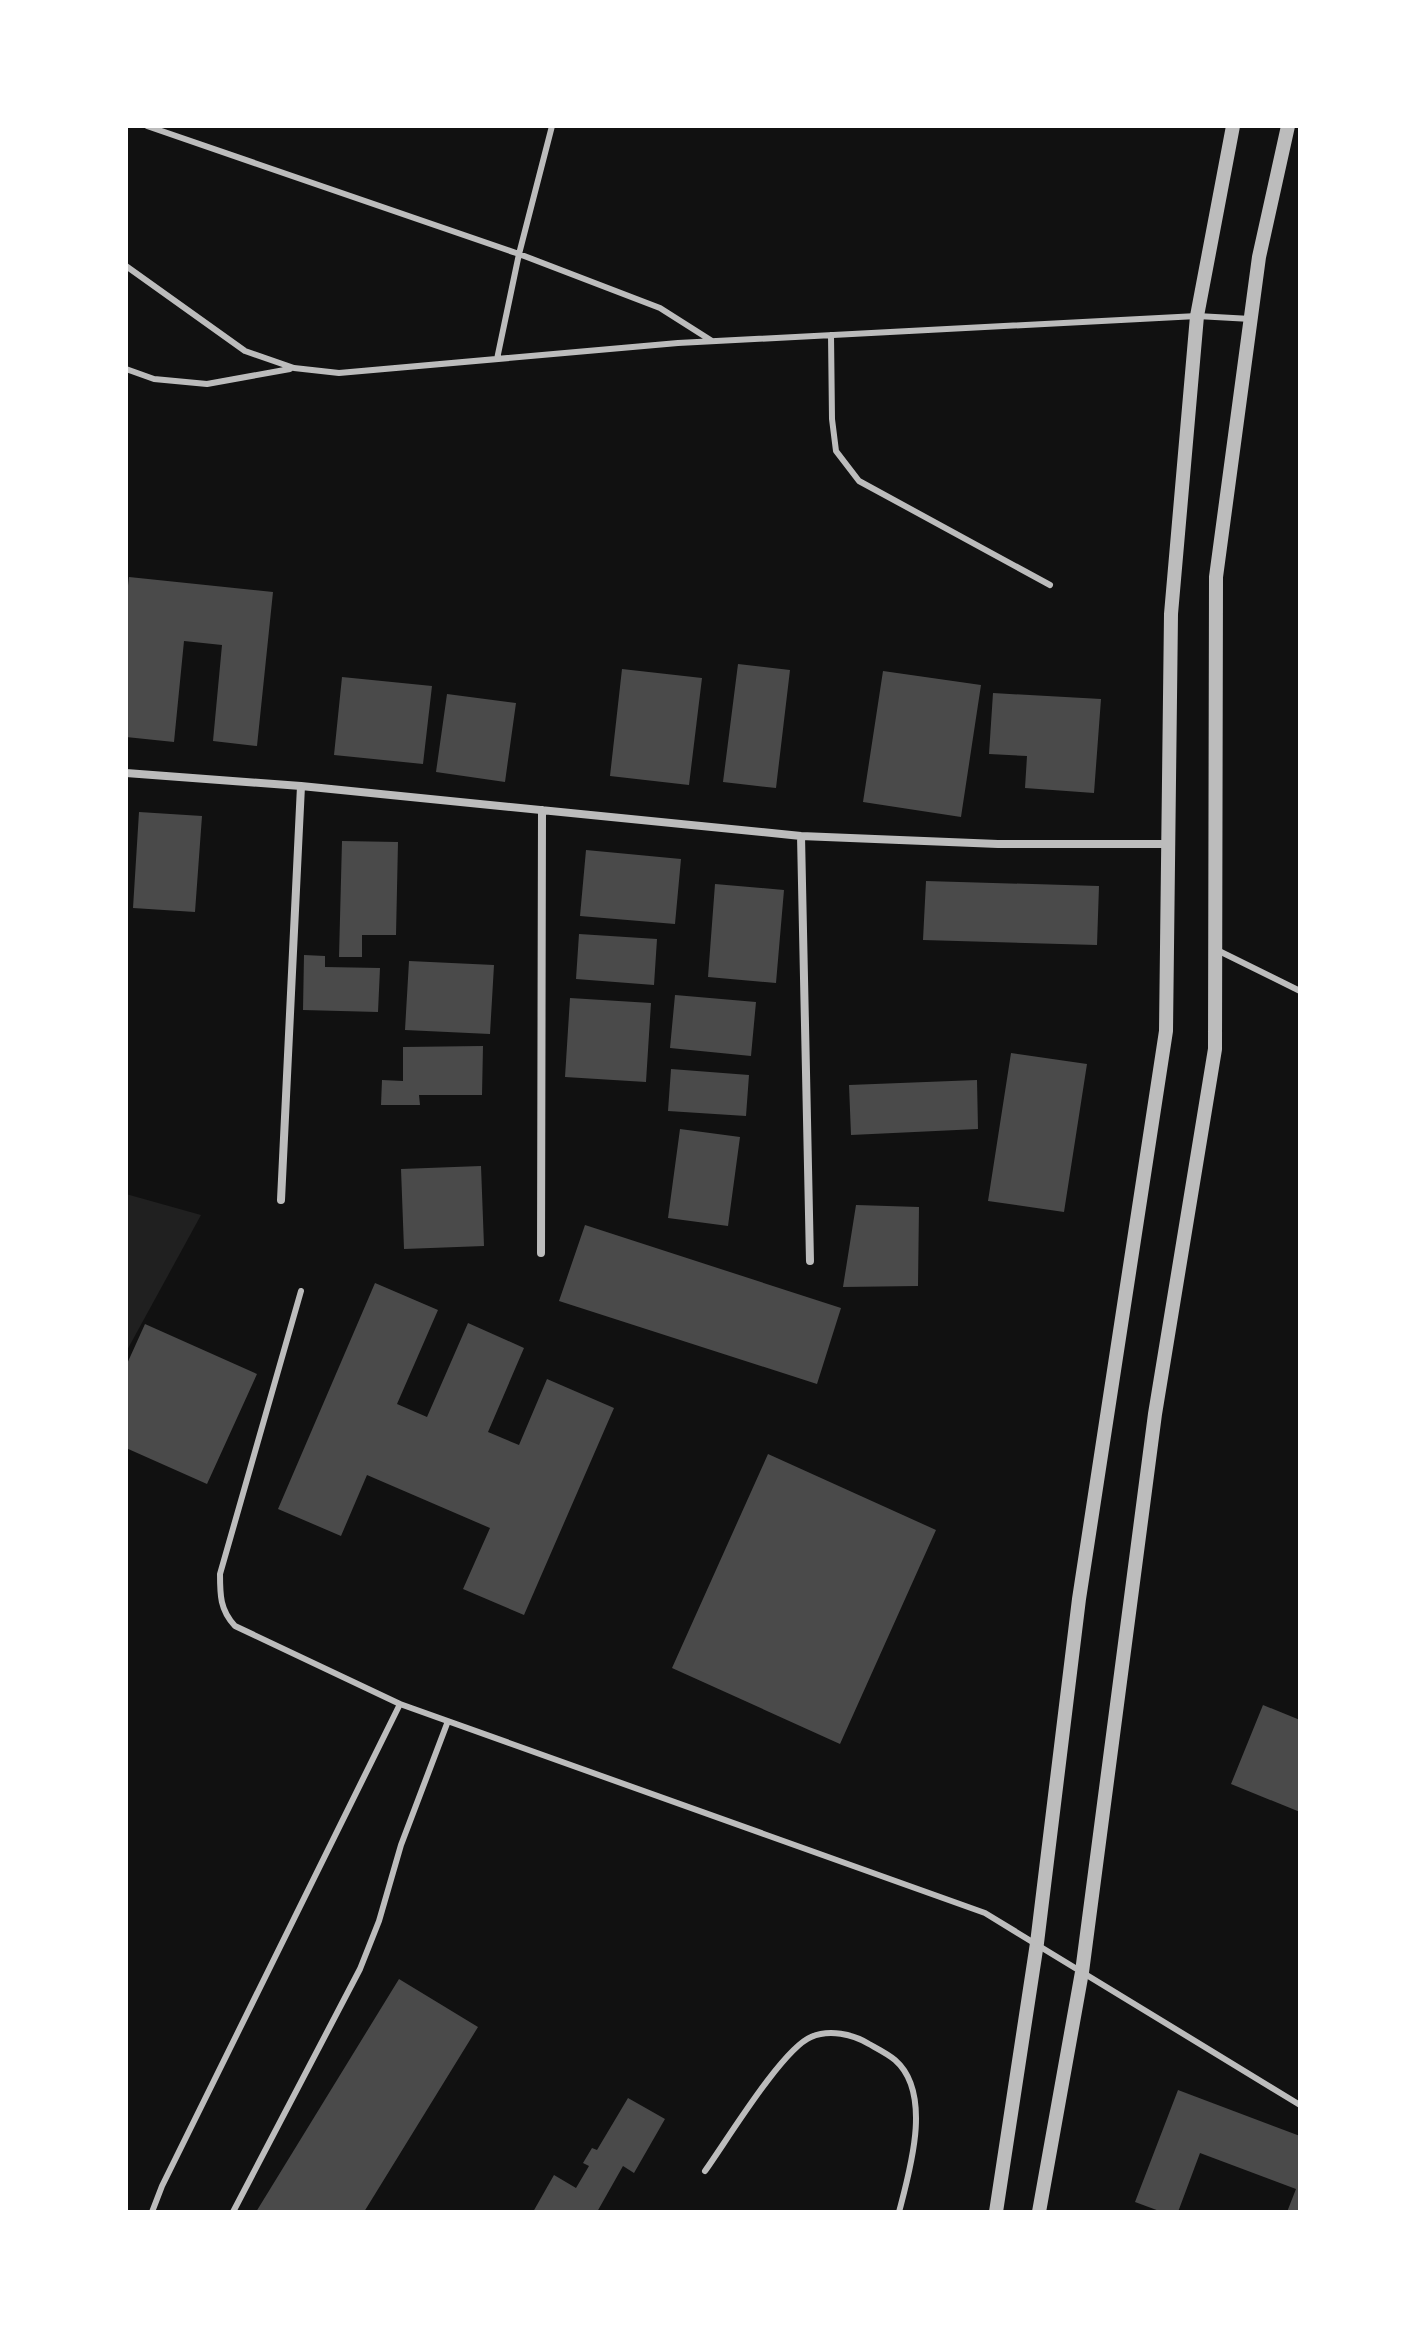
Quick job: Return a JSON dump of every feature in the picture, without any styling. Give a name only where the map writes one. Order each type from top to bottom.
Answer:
[{"type":"street","points":[[996,2212],[1037,1943],[1079,1599],[1166,1031],[1171,614],[1197,316],[1233,126]]},
{"type":"street","points":[[1039,2212],[1082,1972],[1155,1414],[1215,1049],[1216,577],[1259,257],[1288,126]]},
{"type":"street","points":[[126,773],[301,786],[801,836],[998,844],[1168,844]]},
{"type":"street","points":[[281,1200],[301,786]]},
{"type":"street","points":[[541,1253],[542,810]]},
{"type":"street","points":[[801,836],[810,1261]]},
{"type":"lane","points":[[147,126],[519,254],[660,308],[712,341]]},
{"type":"lane","points":[[497,359],[519,254],[552,126]]},
{"type":"lane","points":[[126,266],[245,351],[294,368],[339,373],[712,341],[1197,316],[1251,319]]},
{"type":"lane","points":[[831,335],[832,419],[836,451],[859,481],[1050,585]]},
{"type":"lane","points":[[126,369],[154,379],[207,384],[294,368]]},
{"type":"lane","points":[[1217,950],[1300,991]]},
{"type":"lane","points":[[301,1291],[220,1574],[220,1599],[225,1615],[235,1626],[400,1704],[985,1913],[1300,2105]]},
{"type":"lane","points":[[152,2212],[162,2186],[400,1704]]},
{"type":"lane","points":[[233,2212],[360,1969],[379,1921],[401,1845],[448,1721]]},
{"type":"lane","points":[[705,2171],[785,2057],[810,2037],[837,2033],[866,2041],[897,2062],[914,2089],[917,2122],[899,2212]]},
{"type":"shaded area","points":[[126,1194],[201,1215],[126,1352]]},
{"type":"building","points":[[129,577],[273,592],[257,746],[213,741],[222,645],[184,641],[174,742],[126,737],[126,603]]},
{"type":"building","points":[[738,664],[790,670],[776,788],[723,782]]},
{"type":"building","points":[[622,669],[702,678],[689,785],[610,776]]},
{"type":"building","points":[[883,671],[981,685],[961,817],[863,802]]},
{"type":"building","points":[[342,677],[432,686],[423,764],[334,755]]},
{"type":"building","points":[[993,693],[1101,699],[1094,793],[1025,788],[1027,756],[989,754]]},
{"type":"building","points":[[447,694],[516,703],[505,782],[436,772]]},
{"type":"building","points":[[139,812],[202,816],[195,912],[133,908]]},
{"type":"building","points":[[342,841],[398,842],[396,935],[362,935],[362,957],[339,957]]},
{"type":"building","points":[[586,850],[681,859],[675,924],[580,916]]},
{"type":"building","points":[[926,881],[1099,886],[1097,945],[923,940]]},
{"type":"building","points":[[715,884],[784,890],[776,983],[708,977]]},
{"type":"building","points":[[579,934],[657,939],[654,985],[576,979]]},
{"type":"building","points":[[304,955],[325,956],[325,967],[380,968],[378,1012],[303,1010]]},
{"type":"building","points":[[409,961],[494,965],[490,1034],[405,1030]]},
{"type":"building","points":[[675,995],[756,1002],[751,1056],[670,1048]]},
{"type":"building","points":[[570,998],[651,1003],[646,1082],[565,1077]]},
{"type":"building","points":[[483,1046],[482,1095],[419,1095],[420,1105],[381,1105],[382,1080],[403,1081],[403,1047]]},
{"type":"building","points":[[1011,1053],[1087,1064],[1064,1212],[988,1201]]},
{"type":"building","points":[[671,1069],[749,1075],[746,1116],[668,1111]]},
{"type":"building","points":[[977,1080],[978,1129],[851,1135],[849,1085]]},
{"type":"building","points":[[680,1129],[740,1137],[728,1226],[668,1218]]},
{"type":"building","points":[[481,1166],[484,1246],[404,1249],[401,1169]]},
{"type":"building","points":[[856,1205],[919,1207],[918,1286],[843,1287]]},
{"type":"building","points":[[585,1225],[841,1308],[817,1384],[559,1301]]},
{"type":"building","points":[[375,1283],[438,1310],[397,1404],[427,1417],[468,1323],[524,1348],[488,1432],[519,1445],[547,1379],[614,1408],[524,1615],[463,1589],[490,1528],[367,1475],[341,1536],[278,1509]]},
{"type":"building","points":[[145,1324],[257,1374],[207,1484],[126,1448],[126,1366]]},
{"type":"building","points":[[768,1454],[936,1530],[840,1744],[672,1668]]},
{"type":"building","points":[[1263,1705],[1300,1720],[1300,1812],[1231,1784]]},
{"type":"building","points":[[399,1979],[478,2027],[364,2212],[256,2212]]},
{"type":"building","points":[[1178,2090],[1300,2136],[1300,2212],[1287,2212],[1296,2189],[1200,2153],[1178,2212],[1162,2212],[1135,2202]]},
{"type":"building","points":[[628,2098],[665,2119],[634,2173],[623,2166],[597,2212],[533,2212],[554,2175],[576,2188],[589,2166],[583,2163],[592,2148],[597,2150]]}]
